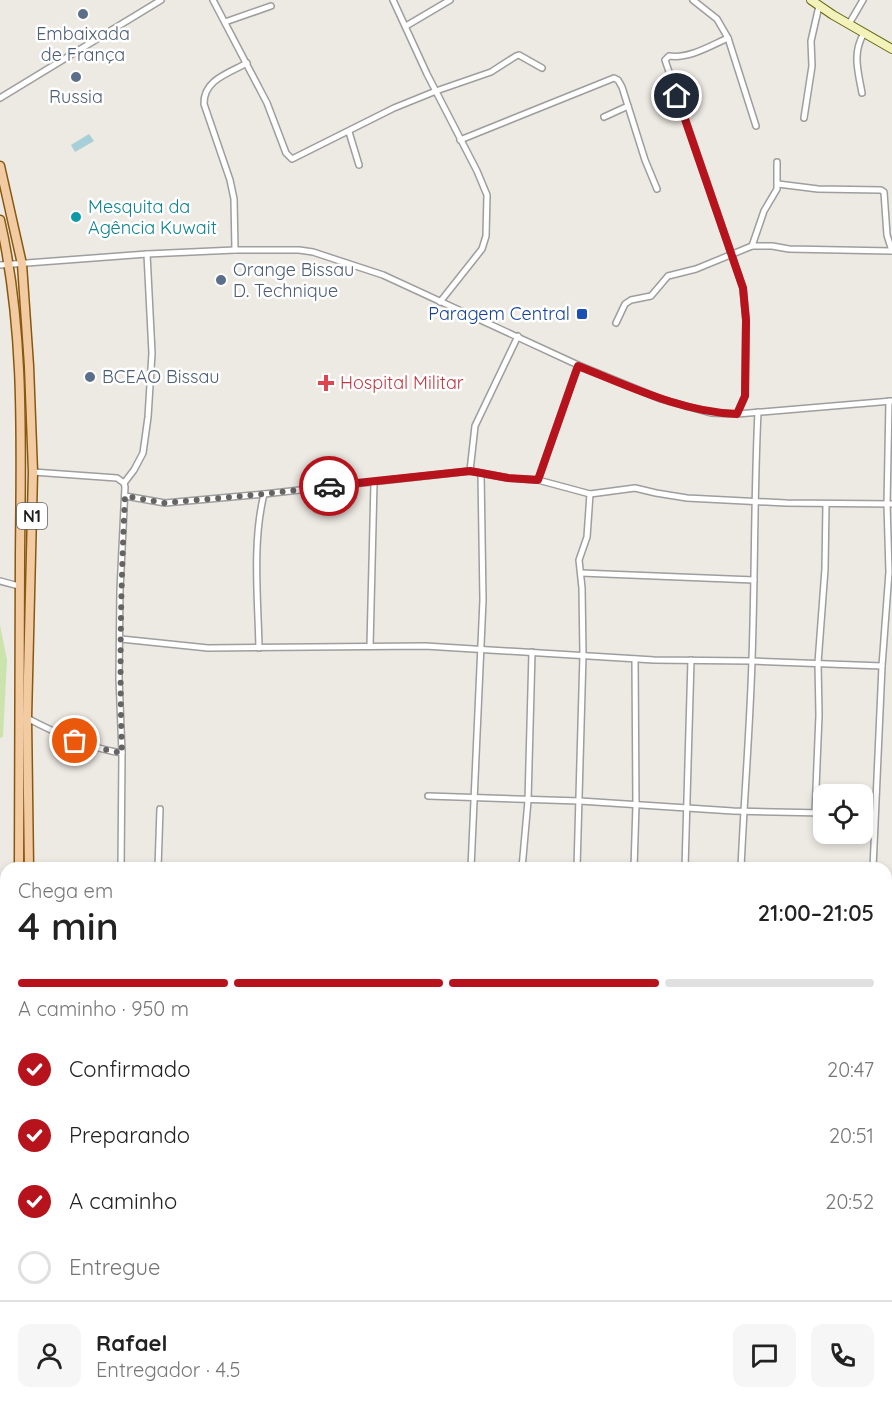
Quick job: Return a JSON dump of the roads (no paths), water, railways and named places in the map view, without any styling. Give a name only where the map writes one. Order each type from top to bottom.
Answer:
[{"type":"main road","name":"N1","points":[[0,166],[22,264],[29,366],[33,472],[27,718],[28,862]]},
{"type":"main road","name":"N1","points":[[0,220],[4,265],[19,367],[19,862]]},
{"type":"street","points":[[0,98],[161,0]]},
{"type":"street","points":[[213,0],[267,103],[285,153],[292,159],[394,108],[491,72],[519,55],[542,68]]},
{"type":"street","points":[[393,0],[487,195],[486,236],[482,249],[440,302]]},
{"type":"street","points":[[406,26],[450,0]]},
{"type":"street","points":[[693,0],[717,19],[728,38],[756,126]]},
{"type":"street","points":[[811,0],[892,50]]},
{"type":"street","points":[[849,24],[863,0]]},
{"type":"street","points":[[225,22],[271,6]]},
{"type":"street","points":[[804,118],[812,66],[811,41],[819,6]]},
{"type":"street","points":[[862,93],[856,58],[857,46],[864,33]]},
{"type":"street","points":[[728,38],[682,57],[669,56],[665,60],[743,288],[746,320],[745,396],[737,414]]},
{"type":"street","points":[[235,250],[234,199],[230,180],[204,104],[204,96],[205,90],[216,80],[247,63]]},
{"type":"street","points":[[460,140],[614,78],[622,87],[657,189]]},
{"type":"street","points":[[604,117],[628,106]]},
{"type":"street","points":[[349,132],[358,165]]},
{"type":"street","points":[[752,246],[758,224],[778,184],[777,162]]},
{"type":"street","points":[[616,323],[625,304],[631,300],[651,296],[668,276],[696,269],[752,246],[892,251],[887,236],[884,192],[881,190],[818,189],[778,184]]},
{"type":"street","points":[[4,265],[235,250],[287,249],[313,252],[383,275],[518,336],[578,366],[661,399],[711,413],[737,414],[890,401],[889,634],[882,666],[873,862]]},
{"type":"street","points":[[122,862],[119,678],[124,483],[135,470],[143,453],[148,417],[152,353],[147,254]]},
{"type":"street","points":[[470,471],[475,426],[518,336]]},
{"type":"street","points":[[538,480],[578,366]]},
{"type":"street","points":[[741,862],[752,661],[753,502],[758,412]]},
{"type":"street","points":[[125,496],[165,503],[340,484],[374,483],[470,471],[508,478],[538,480],[590,494],[635,488],[673,496],[753,502],[890,504]]},
{"type":"street","points":[[33,472],[110,477],[117,478],[124,483]]},
{"type":"street","points":[[471,862],[483,567],[481,473]]},
{"type":"street","points":[[370,646],[374,483]]},
{"type":"street","points":[[259,648],[258,569],[260,512],[264,494]]},
{"type":"street","points":[[577,862],[583,655],[579,554],[586,537],[590,494]]},
{"type":"street","points":[[816,784],[818,663],[825,569],[826,504]]},
{"type":"street","points":[[581,573],[754,580]]},
{"type":"street","points":[[0,581],[19,586]]},
{"type":"street","points":[[121,639],[208,648],[425,646],[635,659],[882,666]]},
{"type":"street","points":[[523,862],[528,801],[532,652]]},
{"type":"street","points":[[634,862],[635,659]]},
{"type":"street","points":[[685,862],[690,660]]},
{"type":"street","points":[[27,718],[75,741],[122,753]]},
{"type":"street","points":[[428,796],[813,813]]},
{"type":"street","points":[[158,862],[160,809]]},
{"type":"water","points":[[89,134],[94,141],[75,152],[71,145]]},
{"type":"place","name":"Embaixada de França","points":[[83,14]]},
{"type":"place","name":"Russia","points":[[76,77]]},
{"type":"place","name":"Mesquita da Agência Kuwait","points":[[76,217]]},
{"type":"place","name":"Orange Bissau D. Technique","points":[[221,280]]},
{"type":"place","name":"Paragem Central","points":[[582,314]]},
{"type":"place","name":"BCEAO Bissau","points":[[90,377]]},
{"type":"place","name":"Hospital Militar","points":[[326,383]]}]
